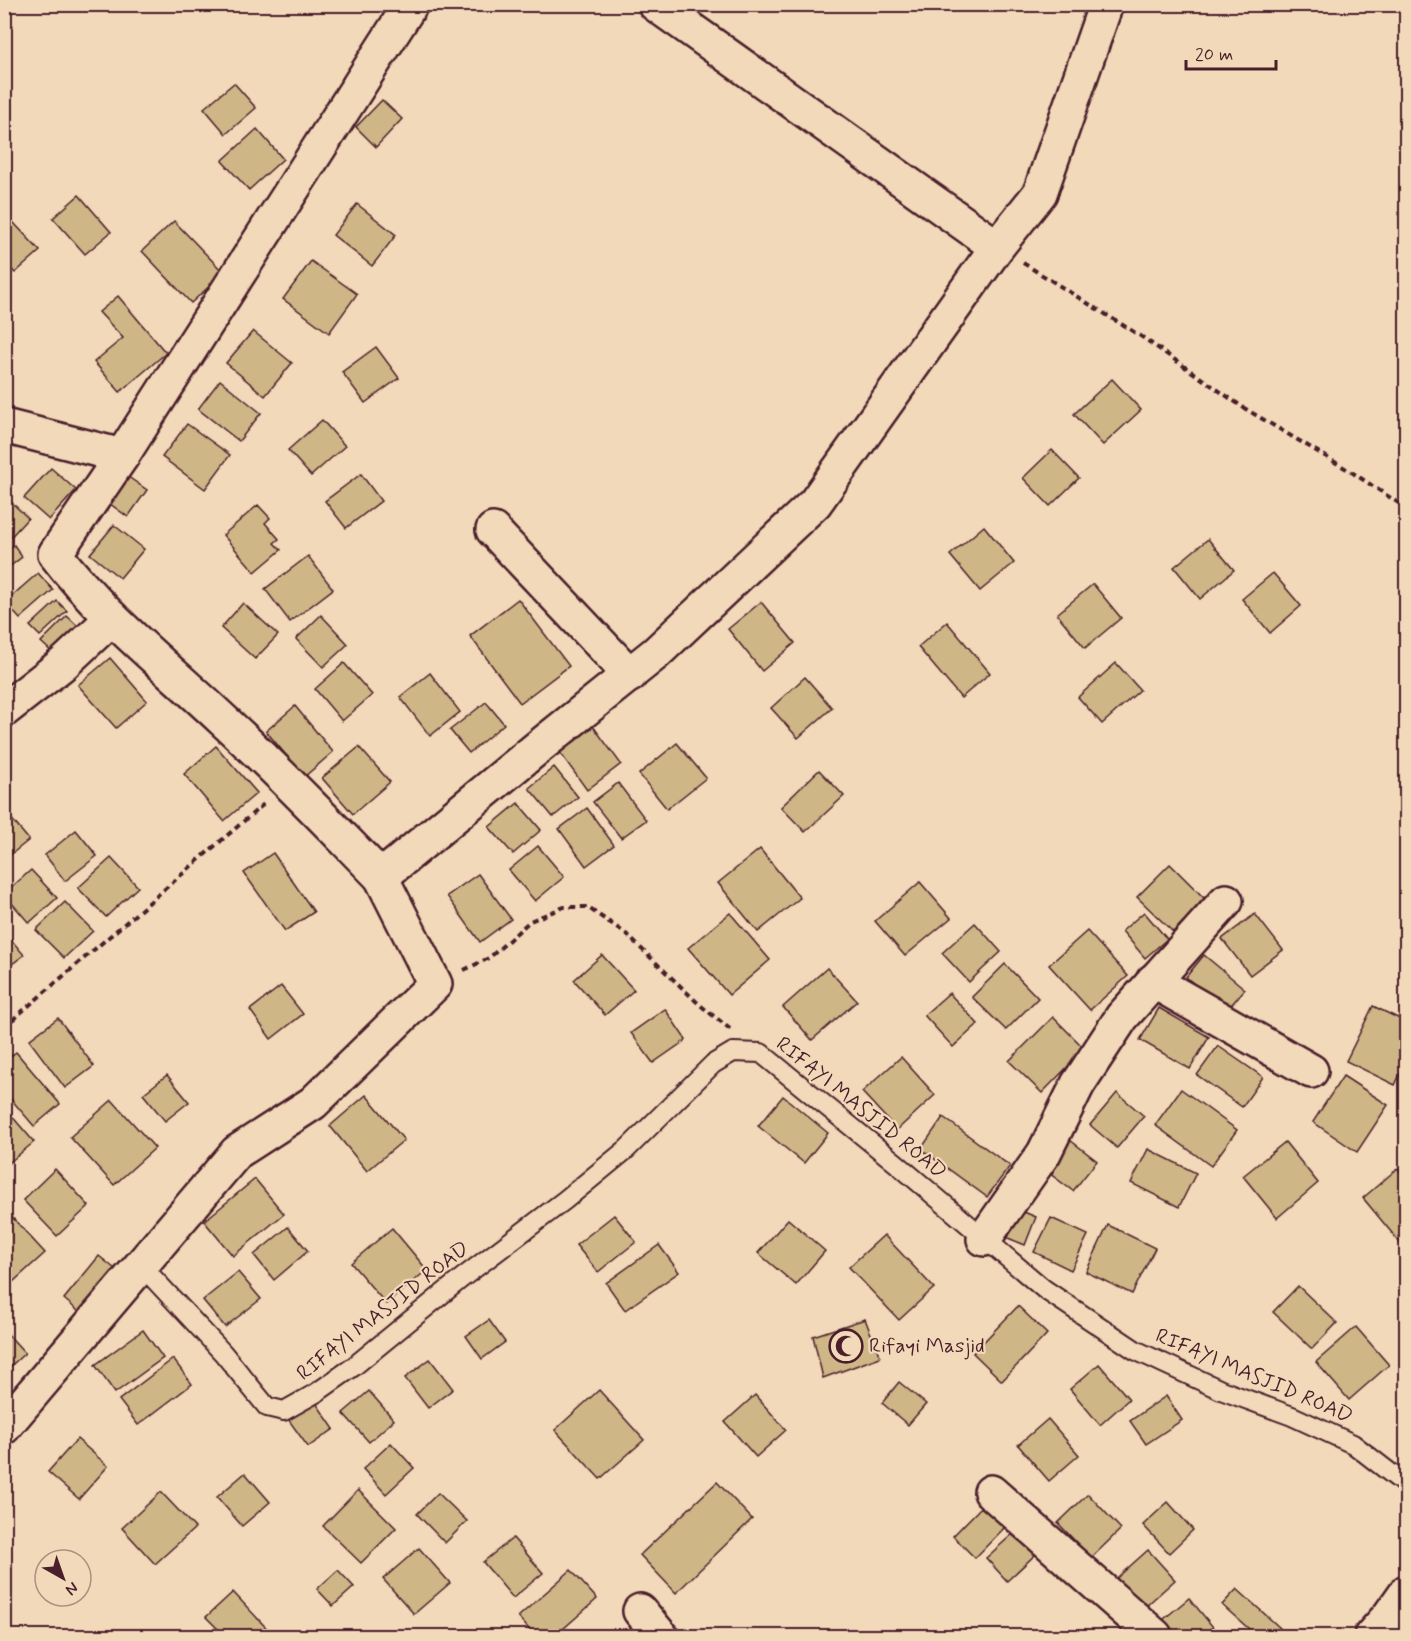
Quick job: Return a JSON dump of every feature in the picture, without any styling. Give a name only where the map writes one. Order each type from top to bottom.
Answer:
[{"type":"street","points":[[4,1427],[237,1152],[313,1103],[435,984],[381,877],[224,720],[112,618],[77,582],[55,554],[122,456],[411,4]]},
{"type":"street","points":[[655,4],[997,247]]},
{"type":"street","points":[[381,877],[656,654],[815,503],[997,247],[1040,193],[1106,4]]},
{"type":"street","points":[[4,426],[122,456]]},
{"type":"street","points":[[493,530],[630,675]]},
{"type":"street","points":[[4,710],[64,663],[112,618]]},
{"type":"street","points":[[984,1239],[1044,1153],[1078,1084],[1122,1017],[1226,901]]},
{"type":"street","points":[[1154,981],[1311,1071]]},
{"type":"street","points":[[991,1492],[1155,1636]]},
{"type":"street","points":[[1371,1636],[1407,1592]]},
{"type":"street","points":[[640,1611],[661,1636]]},
{"type":"lane","name":"RIFAYI MASJID ROAD","points":[[141,1265],[223,1353],[267,1407],[284,1411],[316,1393],[353,1367],[462,1278],[565,1200],[627,1149],[713,1064],[733,1052],[761,1053],[896,1163],[1044,1289],[1135,1350],[1221,1390],[1292,1416],[1353,1444],[1407,1485]]},
{"type":"path","points":[[997,247],[1142,338],[1244,408],[1407,508]]},
{"type":"path","points":[[4,1027],[288,783]]},
{"type":"path","points":[[435,984],[489,958],[530,921],[564,906],[586,907],[625,933],[700,1005],[761,1053]]},
{"type":"building","points":[[234,83],[256,108],[226,134],[204,108]]},
{"type":"building","points":[[382,100],[402,119],[376,147],[356,127]]},
{"type":"building","points":[[257,129],[283,159],[249,190],[222,161]]},
{"type":"building","points":[[79,195],[111,232],[85,254],[53,218]]},
{"type":"building","points":[[357,204],[396,235],[372,266],[333,235]]},
{"type":"building","points":[[174,221],[224,273],[191,303],[142,251]]},
{"type":"building","points":[[13,222],[40,251],[15,273],[4,261],[4,229]]},
{"type":"building","points":[[311,261],[357,294],[329,333],[283,299]]},
{"type":"building","points":[[118,296],[166,353],[120,392],[94,362],[123,338],[99,312]]},
{"type":"building","points":[[253,331],[292,363],[265,396],[226,363]]},
{"type":"building","points":[[376,347],[399,378],[365,403],[342,372]]},
{"type":"building","points":[[1112,379],[1141,410],[1103,445],[1074,414]]},
{"type":"building","points":[[220,380],[261,413],[239,441],[198,409]]},
{"type":"building","points":[[322,420],[345,446],[311,476],[288,450]]},
{"type":"building","points":[[187,424],[230,455],[205,489],[162,457]]},
{"type":"building","points":[[1052,450],[1079,478],[1050,506],[1023,478]]},
{"type":"building","points":[[51,468],[76,490],[49,520],[24,498]]},
{"type":"building","points":[[121,472],[147,490],[128,517],[102,498]]},
{"type":"building","points":[[361,474],[381,501],[346,528],[325,501]]},
{"type":"building","points":[[10,501],[28,518],[7,541],[4,538],[4,507]]},
{"type":"building","points":[[258,505],[270,518],[265,523],[279,539],[274,543],[281,550],[255,572],[223,535]]},
{"type":"building","points":[[114,525],[144,549],[120,578],[90,554]]},
{"type":"building","points":[[984,526],[1014,563],[980,591],[950,555]]},
{"type":"building","points":[[1208,539],[1234,570],[1200,599],[1174,567]]},
{"type":"building","points":[[14,545],[22,557],[5,570],[4,552]]},
{"type":"building","points":[[308,556],[333,589],[290,622],[265,589]]},
{"type":"building","points":[[38,573],[53,590],[20,619],[5,602]]},
{"type":"building","points":[[1273,573],[1301,606],[1270,633],[1242,599]]},
{"type":"building","points":[[1093,584],[1121,618],[1085,648],[1057,614]]},
{"type":"building","points":[[518,599],[569,666],[520,703],[470,636]]},
{"type":"building","points":[[57,601],[67,611],[40,636],[30,626]]},
{"type":"building","points":[[761,602],[795,643],[762,671],[728,629]]},
{"type":"building","points":[[243,603],[278,635],[255,659],[221,628]]},
{"type":"building","points":[[321,615],[348,644],[323,667],[296,639]]},
{"type":"building","points":[[67,616],[82,630],[56,656],[41,642]]},
{"type":"building","points":[[947,622],[990,673],[961,698],[918,647]]},
{"type":"building","points":[[110,658],[147,701],[116,728],[78,685]]},
{"type":"building","points":[[344,663],[372,695],[342,721],[315,689]]},
{"type":"building","points":[[1116,663],[1140,690],[1102,724],[1078,697]]},
{"type":"building","points":[[430,673],[460,712],[430,736],[400,697]]},
{"type":"building","points":[[805,677],[832,708],[798,738],[771,708]]},
{"type":"building","points":[[486,702],[504,724],[469,753],[450,730]]},
{"type":"building","points":[[295,706],[333,752],[304,777],[266,731]]},
{"type":"building","points":[[590,722],[621,764],[587,790],[556,747]]},
{"type":"building","points":[[677,743],[706,778],[667,809],[639,774]]},
{"type":"building","points":[[216,746],[257,793],[224,821],[184,774]]},
{"type":"building","points":[[359,747],[390,782],[353,814],[322,778]]},
{"type":"building","points":[[554,767],[578,797],[553,817],[529,788]]},
{"type":"building","points":[[819,770],[844,796],[805,832],[781,807]]},
{"type":"building","points":[[618,783],[646,820],[621,838],[593,802]]},
{"type":"building","points":[[518,803],[541,830],[513,854],[489,827]]},
{"type":"building","points":[[587,808],[614,845],[586,866],[559,829]]},
{"type":"building","points":[[4,810],[29,840],[4,860]]},
{"type":"building","points":[[76,830],[97,856],[65,881],[45,855]]},
{"type":"building","points":[[538,846],[564,877],[535,901],[509,870]]},
{"type":"building","points":[[760,849],[800,898],[758,932],[718,883]]},
{"type":"building","points":[[273,853],[314,912],[285,931],[244,873]]},
{"type":"building","points":[[111,858],[138,887],[106,917],[78,888]]},
{"type":"building","points":[[1170,864],[1206,900],[1173,932],[1137,897]]},
{"type":"building","points":[[31,870],[57,898],[29,923],[4,894]]},
{"type":"building","points":[[478,874],[511,919],[480,942],[447,896]]},
{"type":"building","points":[[920,882],[951,918],[905,956],[875,921]]},
{"type":"building","points":[[65,902],[93,931],[64,958],[36,930]]},
{"type":"building","points":[[1144,912],[1167,939],[1145,958],[1122,931]]},
{"type":"building","points":[[730,913],[770,960],[729,995],[688,948]]},
{"type":"building","points":[[1255,914],[1283,950],[1250,975],[1222,939]]},
{"type":"building","points":[[975,923],[1001,952],[969,982],[942,953]]},
{"type":"building","points":[[4,931],[24,955],[4,970]]},
{"type":"building","points":[[1087,931],[1128,976],[1090,1010],[1049,965]]},
{"type":"building","points":[[602,955],[634,990],[605,1015],[574,980]]},
{"type":"building","points":[[1204,955],[1245,989],[1226,1011],[1186,977]]},
{"type":"building","points":[[1005,964],[1038,998],[1006,1030],[972,997]]},
{"type":"building","points":[[827,968],[857,1001],[812,1040],[783,1007]]},
{"type":"building","points":[[281,986],[303,1014],[271,1039],[250,1010]]},
{"type":"building","points":[[949,993],[978,1024],[953,1047],[924,1015]]},
{"type":"building","points":[[1373,1006],[1406,1022],[1406,1062],[1395,1085],[1346,1061]]},
{"type":"building","points":[[1159,1008],[1209,1037],[1190,1069],[1140,1040]]},
{"type":"building","points":[[665,1009],[686,1040],[653,1063],[631,1033]]},
{"type":"building","points":[[1053,1017],[1085,1049],[1042,1093],[1009,1061]]},
{"type":"building","points":[[58,1018],[94,1066],[65,1088],[29,1040]]},
{"type":"building","points":[[1218,1046],[1263,1077],[1242,1107],[1197,1075]]},
{"type":"building","points":[[16,1052],[60,1104],[34,1126],[4,1091],[4,1062]]},
{"type":"building","points":[[901,1057],[935,1095],[897,1130],[862,1092]]},
{"type":"building","points":[[167,1075],[189,1102],[165,1121],[143,1094]]},
{"type":"building","points":[[1343,1076],[1388,1105],[1357,1152],[1313,1122]]},
{"type":"building","points":[[1181,1089],[1237,1130],[1211,1166],[1155,1125]]},
{"type":"building","points":[[1117,1093],[1144,1116],[1117,1148],[1090,1125]]},
{"type":"building","points":[[366,1095],[404,1140],[367,1171],[330,1126]]},
{"type":"building","points":[[783,1096],[828,1133],[804,1163],[758,1126]]},
{"type":"building","points":[[112,1100],[155,1148],[114,1185],[70,1137]]},
{"type":"building","points":[[4,1107],[34,1142],[4,1167]]},
{"type":"building","points":[[943,1117],[1010,1166],[987,1197],[921,1149]]},
{"type":"building","points":[[1070,1140],[1097,1161],[1073,1191],[1045,1170]]},
{"type":"building","points":[[1285,1142],[1318,1183],[1277,1218],[1243,1176]]},
{"type":"building","points":[[1148,1149],[1196,1173],[1179,1207],[1131,1183]]},
{"type":"building","points":[[1398,1168],[1406,1179],[1406,1240],[1401,1244],[1363,1198]]},
{"type":"building","points":[[55,1169],[89,1206],[57,1236],[23,1200]]},
{"type":"building","points":[[255,1179],[284,1214],[233,1256],[204,1221]]},
{"type":"building","points":[[1019,1210],[1036,1217],[1025,1245],[1008,1238]]},
{"type":"building","points":[[614,1215],[636,1242],[598,1272],[576,1245]]},
{"type":"building","points":[[11,1216],[45,1253],[4,1290],[4,1222]]},
{"type":"building","points":[[1051,1218],[1088,1235],[1071,1270],[1034,1252]]},
{"type":"building","points":[[788,1219],[825,1251],[796,1285],[758,1253]]},
{"type":"building","points":[[1108,1225],[1155,1248],[1132,1294],[1086,1272]]},
{"type":"building","points":[[288,1227],[308,1251],[274,1280],[254,1255]]},
{"type":"building","points":[[392,1228],[427,1270],[386,1304],[351,1263]]},
{"type":"building","points":[[884,1235],[934,1288],[899,1320],[849,1267]]},
{"type":"building","points":[[659,1245],[679,1272],[625,1310],[606,1283]]},
{"type":"building","points":[[99,1256],[120,1273],[84,1316],[64,1299]]},
{"type":"building","points":[[238,1272],[261,1299],[225,1327],[203,1300]]},
{"type":"building","points":[[1298,1286],[1337,1323],[1312,1349],[1273,1312]]},
{"type":"building","points":[[1018,1306],[1047,1334],[1002,1381],[973,1353]]},
{"type":"building","name":"Rifayi Masjid","points":[[865,1319],[880,1357],[823,1378],[813,1336]]},
{"type":"building","points":[[489,1320],[505,1342],[482,1359],[466,1336]]},
{"type":"building","points":[[1356,1327],[1389,1365],[1349,1400],[1316,1362]]},
{"type":"building","points":[[4,1330],[25,1353],[4,1372]]},
{"type":"building","points":[[143,1330],[163,1358],[115,1393],[95,1365]]},
{"type":"building","points":[[173,1359],[192,1384],[138,1425],[119,1400]]},
{"type":"building","points":[[430,1359],[453,1389],[428,1408],[405,1378]]},
{"type":"building","points":[[1099,1364],[1129,1399],[1100,1425],[1070,1389]]},
{"type":"building","points":[[899,1382],[926,1404],[908,1425],[882,1403]]},
{"type":"building","points":[[599,1390],[644,1440],[600,1479],[555,1430]]},
{"type":"building","points":[[369,1391],[394,1420],[369,1442],[343,1413]]},
{"type":"building","points":[[755,1395],[786,1430],[756,1457],[725,1422]]},
{"type":"building","points":[[1166,1396],[1182,1420],[1146,1444],[1130,1421]]},
{"type":"building","points":[[314,1400],[334,1429],[308,1447],[288,1419]]},
{"type":"building","points":[[1048,1419],[1079,1455],[1049,1481],[1018,1445]]},
{"type":"building","points":[[77,1439],[108,1466],[79,1499],[48,1472]]},
{"type":"building","points":[[391,1443],[414,1468],[386,1494],[363,1469]]},
{"type":"building","points":[[245,1473],[270,1502],[242,1526],[217,1497]]},
{"type":"building","points":[[717,1482],[752,1519],[676,1593],[640,1555]]},
{"type":"building","points":[[358,1490],[396,1528],[361,1563],[323,1526]]},
{"type":"building","points":[[161,1492],[195,1528],[155,1564],[122,1528]]},
{"type":"building","points":[[438,1493],[467,1521],[445,1543],[417,1514]]},
{"type":"building","points":[[1088,1494],[1121,1529],[1091,1558],[1058,1523]]},
{"type":"building","points":[[1168,1502],[1193,1530],[1169,1553],[1143,1525]]},
{"type":"building","points":[[983,1505],[1005,1527],[975,1558],[953,1536]]},
{"type":"building","points":[[1016,1531],[1037,1553],[1007,1581],[986,1558]]},
{"type":"building","points":[[513,1538],[543,1573],[513,1598],[483,1562]]},
{"type":"building","points":[[419,1548],[450,1583],[414,1614],[383,1579]]},
{"type":"building","points":[[1148,1550],[1175,1580],[1137,1614],[1110,1584]]},
{"type":"building","points":[[338,1570],[354,1587],[333,1606],[317,1589]]},
{"type":"building","points":[[571,1570],[597,1599],[555,1636],[535,1636],[518,1617]]},
{"type":"building","points":[[1237,1589],[1280,1628],[1273,1636],[1257,1636],[1222,1605]]},
{"type":"building","points":[[233,1592],[273,1635],[225,1636],[206,1617]]},
{"type":"building","points":[[1189,1598],[1213,1627],[1201,1636],[1170,1636],[1159,1623]]},
{"type":"place","name":"Rifayi Masjid","points":[[846,1346]]}]
